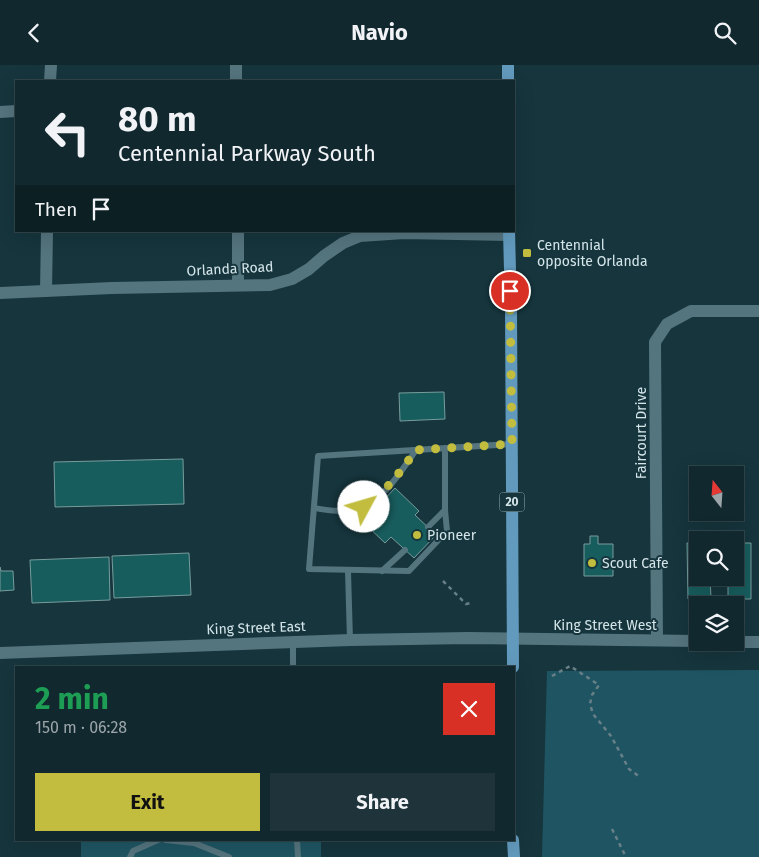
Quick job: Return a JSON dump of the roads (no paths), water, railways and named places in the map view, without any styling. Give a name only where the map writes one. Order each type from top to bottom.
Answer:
[{"type":"main road","points":[[508,65],[508,80]]},
{"type":"main road","name":"20","points":[[509,233],[513,666]]},
{"type":"main road","points":[[514,841],[514,857]]},
{"type":"street","points":[[50,80],[51,65]]},
{"type":"street","points":[[236,65],[236,80]]},
{"type":"street","points":[[0,112],[15,111]]},
{"type":"street","points":[[46,291],[47,232]]},
{"type":"street","points":[[238,232],[238,285]]},
{"type":"street","name":"Orlanda Road","points":[[0,293],[270,285],[292,279],[309,269],[343,243],[372,234],[509,233]]},
{"type":"street","name":"Faircourt Drive","points":[[657,640],[656,342],[667,324],[691,311],[759,311]]},
{"type":"street","name":"King Street West","points":[[513,639],[689,641]]},
{"type":"street","name":"King Street East","points":[[0,653],[350,640],[513,639]]},
{"type":"street","points":[[744,642],[759,642]]},
{"type":"lane","points":[[445,448],[447,531],[409,571],[309,569],[318,456],[445,448],[512,444]]},
{"type":"lane","points":[[314,508],[354,510],[364,507],[387,488],[416,450]]},
{"type":"lane","points":[[428,527],[445,510]]},
{"type":"lane","points":[[382,571],[405,550]]},
{"type":"lane","points":[[348,571],[350,640]]},
{"type":"lane","points":[[293,642],[294,666]]},
{"type":"lane","points":[[130,857],[133,851],[156,841]]},
{"type":"lane","points":[[175,841],[194,843],[229,857]]},
{"type":"lane","points":[[298,841],[298,857]]},
{"type":"place","name":"Centennial opposite Orlanda","points":[[527,253]]},
{"type":"place","name":"Pioneer","points":[[417,535]]},
{"type":"place","name":"Scout Cafe","points":[[592,563]]}]
